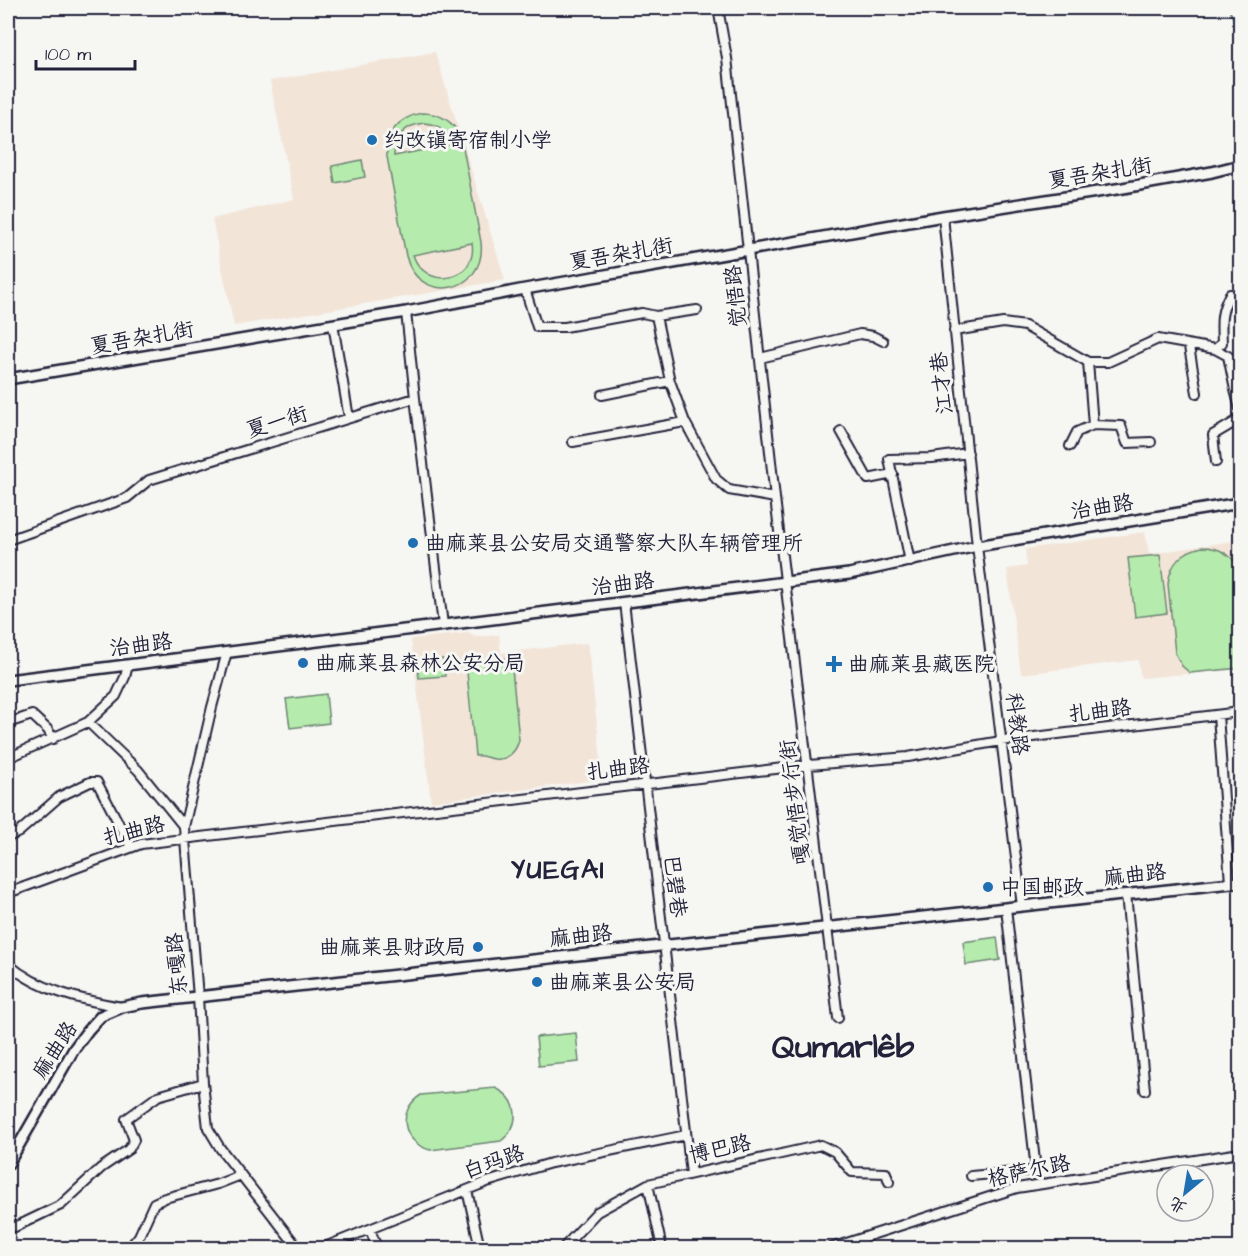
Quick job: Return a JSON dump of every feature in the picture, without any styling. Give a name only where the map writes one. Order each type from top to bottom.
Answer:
[{"type":"main road","name":"夏吾杂扎街","points":[[8,379],[406,312],[944,216],[1123,188],[1240,165]]},
{"type":"main road","name":"治曲路","points":[[8,680],[849,574],[977,546],[1240,503]]},
{"type":"main road","name":"麻曲路","points":[[8,1164],[74,1049],[101,1016],[122,1007],[664,944],[1240,882]]},
{"type":"street","name":"觉悟路","points":[[718,8],[727,58],[786,581]]},
{"type":"street","name":"江才巷","points":[[944,216],[977,546]]},
{"type":"street","points":[[525,289],[537,327],[566,327],[642,312],[656,316],[697,310]]},
{"type":"street","points":[[1215,349],[1222,343],[1221,319],[1224,305],[1230,294],[1240,294]]},
{"type":"street","points":[[406,312],[443,625]]},
{"type":"street","points":[[656,316],[670,381],[685,422],[716,479],[729,490],[775,498]]},
{"type":"street","points":[[954,331],[1003,323],[1025,326],[1088,363],[1108,362],[1158,339],[1215,349],[1240,366]]},
{"type":"street","points":[[333,324],[349,418]]},
{"type":"street","points":[[760,358],[860,334],[873,336],[883,341]]},
{"type":"street","points":[[1189,347],[1197,393]]},
{"type":"street","points":[[1228,356],[1240,409]]},
{"type":"street","points":[[1088,363],[1093,425]]},
{"type":"street","points":[[602,395],[670,381]]},
{"type":"street","name":"夏一街","points":[[8,540],[127,498],[149,480],[415,398]]},
{"type":"street","points":[[1216,462],[1214,435],[1240,419]]},
{"type":"street","points":[[573,442],[685,422]]},
{"type":"street","points":[[1070,446],[1077,432],[1093,425],[1121,426],[1127,443],[1151,442]]},
{"type":"street","points":[[841,431],[868,479],[893,474]]},
{"type":"street","points":[[910,561],[889,459],[932,458],[968,453]]},
{"type":"street","name":"科教路","points":[[977,546],[1022,906]]},
{"type":"street","name":"嘎觉悟步行街","points":[[786,581],[838,1018]]},
{"type":"street","name":"巴碧巷","points":[[624,602],[691,1174]]},
{"type":"street","name":"东嘎路","points":[[227,652],[184,827],[208,1128],[220,1148],[298,1248]]},
{"type":"street","points":[[8,758],[88,722],[116,696],[128,664]]},
{"type":"street","name":"扎曲路","points":[[8,893],[141,844],[808,765],[908,757],[1001,741],[1240,712]]},
{"type":"street","points":[[8,723],[32,715],[53,738]]},
{"type":"street","points":[[1218,715],[1230,883]]},
{"type":"street","points":[[88,722],[138,770],[184,827]]},
{"type":"street","points":[[8,837],[19,832],[59,797],[90,782],[97,782],[131,847]]},
{"type":"street","points":[[1126,894],[1145,1090]]},
{"type":"street","points":[[971,1176],[1036,1170],[1006,908]]},
{"type":"street","points":[[8,964],[42,985],[81,999],[122,1007]]},
{"type":"street","points":[[8,1222],[15,1227],[61,1205],[100,1168],[129,1149],[134,1140],[126,1119],[158,1096],[203,1083]]},
{"type":"street","name":"白玛路","points":[[322,1248],[487,1182],[551,1162],[686,1135]]},
{"type":"street","points":[[8,1143],[16,1149]]},
{"type":"street","name":"博巴路","points":[[563,1248],[597,1212],[648,1184],[821,1144],[835,1152],[852,1172],[886,1173],[889,1182]]},
{"type":"street","name":"格萨尔路","points":[[831,1248],[1017,1188],[1240,1153]]},
{"type":"street","points":[[129,1248],[139,1236],[154,1203],[241,1175]]},
{"type":"street","points":[[648,1184],[662,1248]]},
{"type":"street","points":[[467,1190],[480,1248]]},
{"type":"street","points":[[370,1230],[377,1248]]},
{"type":"shaded area","name":"约改镇寄宿制小学","points":[[435,52],[505,280],[234,326],[212,219],[294,199],[270,81]]},
{"type":"shaded area","points":[[1145,532],[1149,554],[1240,540],[1240,669],[1141,678],[1138,660],[1021,674],[1007,569],[1027,566],[1025,549]]},
{"type":"shaded area","points":[[468,633],[475,637],[499,635],[501,653],[588,643],[603,779],[431,802],[411,639]]},
{"type":"green space","points":[[422,113],[440,116],[454,127],[461,137],[481,242],[480,260],[474,273],[463,282],[450,287],[437,287],[424,282],[413,272],[406,256],[387,148],[395,128],[400,122]],"holes":[[[424,123],[442,129],[453,144],[394,156],[396,143],[402,133],[411,126]],[[472,243],[472,256],[467,266],[450,277],[429,274],[420,267],[413,255]]]},
{"type":"green space","points":[[362,160],[365,177],[335,183],[332,166]]},
{"type":"green space","points":[[1202,547],[1224,552],[1240,570],[1240,668],[1190,673],[1182,666],[1175,653],[1169,577],[1178,559]]},
{"type":"green space","points":[[1160,555],[1167,613],[1135,617],[1128,558]]},
{"type":"green space","points":[[511,658],[518,744],[510,755],[503,759],[475,756],[466,662]]},
{"type":"green space","points":[[443,659],[445,676],[419,678],[417,662]]},
{"type":"green space","points":[[326,694],[329,723],[290,728],[286,699]]},
{"type":"green space","points":[[997,937],[1000,960],[966,965],[963,942]]},
{"type":"green space","points":[[576,1033],[579,1062],[539,1066],[536,1037]]},
{"type":"green space","points":[[495,1088],[509,1098],[515,1112],[512,1127],[501,1141],[430,1150],[413,1140],[408,1133],[405,1117],[413,1102],[421,1095]]},
{"type":"waterway","points":[[1228,8],[1240,30]]},
{"type":"place","name":"约改镇寄宿制小学","points":[[372,140]]},
{"type":"place","name":"曲麻莱县公安局交通警察大队车辆管理所","points":[[413,543]]},
{"type":"place","name":"曲麻莱县森林公安分局","points":[[303,663]]},
{"type":"place","name":"曲麻莱县藏医院","points":[[834,664]]},
{"type":"place","name":"中国邮政","points":[[988,887]]},
{"type":"place","name":"曲麻莱县财政局","points":[[478,947]]},
{"type":"place","name":"曲麻莱县公安局","points":[[537,982]]},
{"type":"district","name":"YUEGAI","points":[[558,870]]},
{"type":"district","name":"Qumarlêb","points":[[843,1047]]}]
